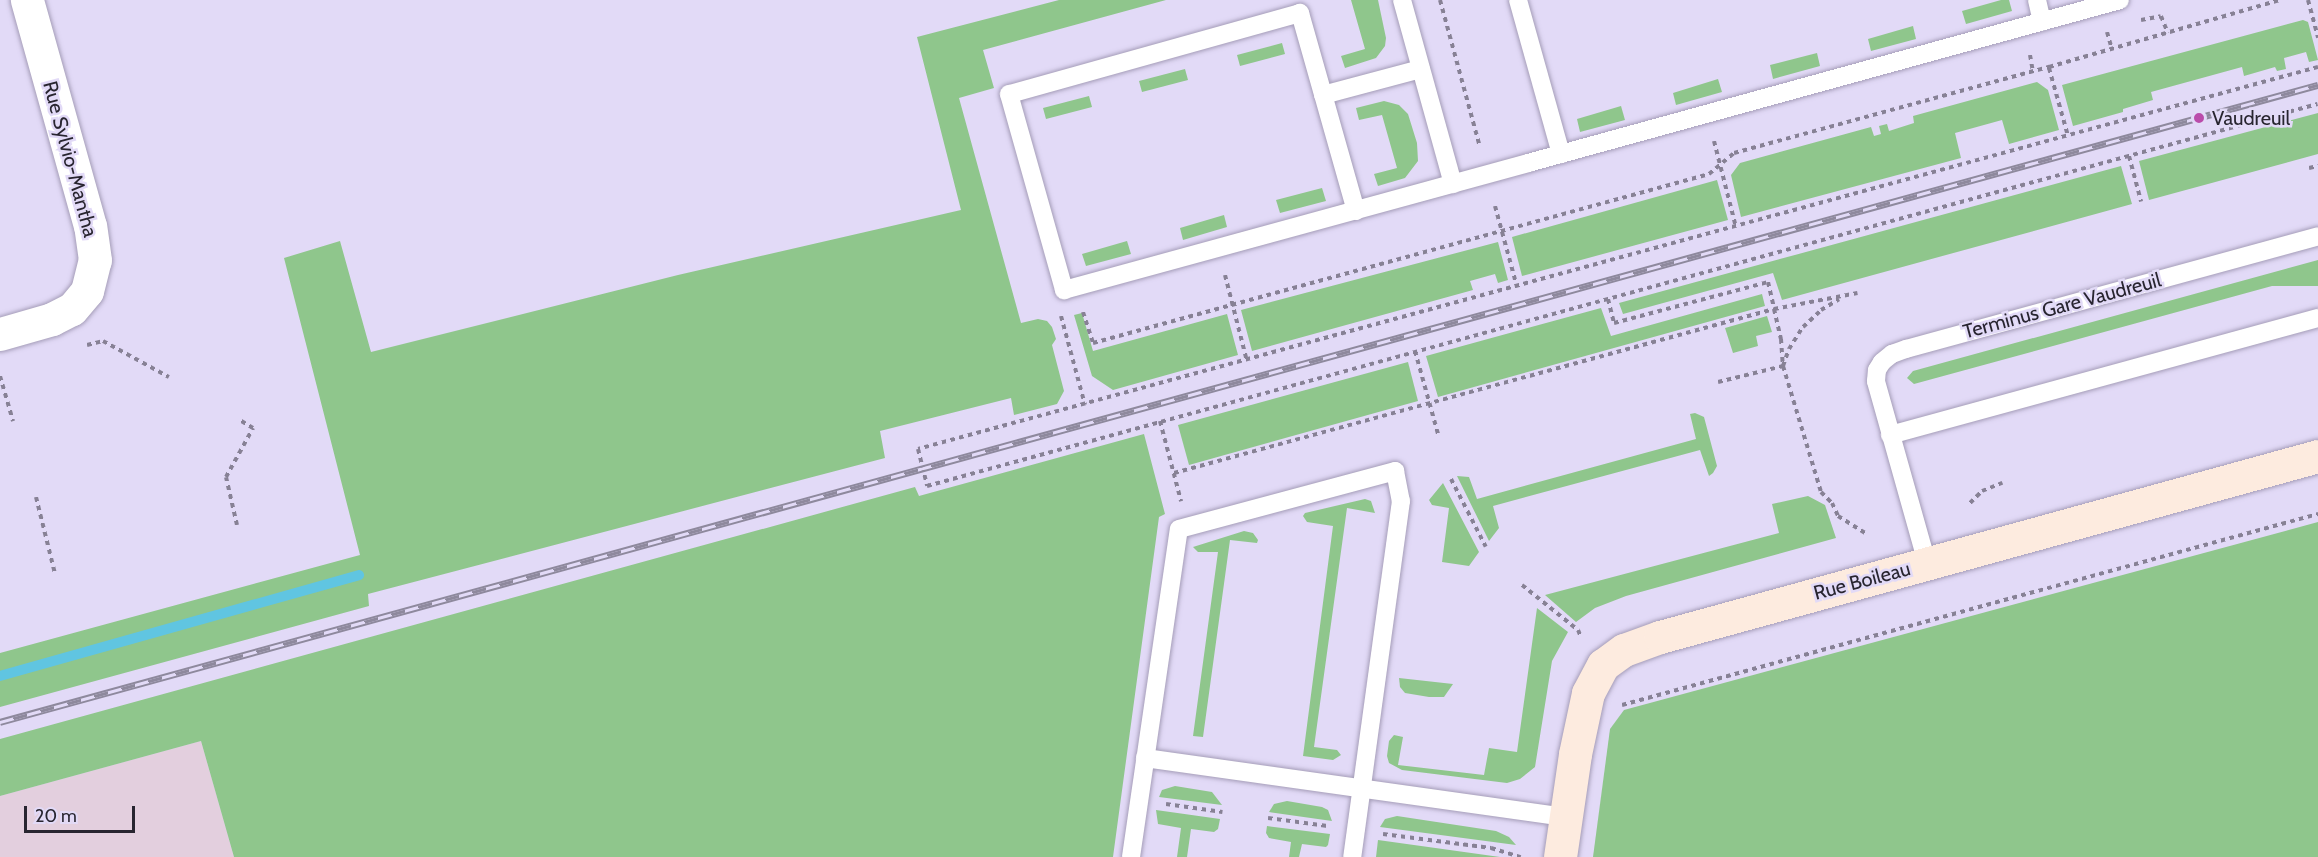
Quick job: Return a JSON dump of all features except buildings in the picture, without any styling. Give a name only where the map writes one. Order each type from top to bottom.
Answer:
[{"type":"street","name":"Rue Sylvio-Mantha","points":[[0,334],[52,320],[72,309],[87,291],[95,260],[90,226],[27,0]]},
{"type":"street","name":"Rue Boileau","points":[[1560,857],[1582,717],[1588,693],[1598,671],[1612,656],[1659,637],[2318,456]]},
{"type":"lane","points":[[1402,0],[1453,184]]},
{"type":"lane","points":[[1518,0],[1560,154]]},
{"type":"lane","points":[[2037,0],[2042,21]]},
{"type":"lane","points":[[1356,211],[1300,13],[1010,94],[1064,291],[1356,211],[2042,21],[2120,0]]},
{"type":"lane","points":[[1323,95],[1421,69]]},
{"type":"lane","name":"Terminus Gare Vaudreuil","points":[[1927,563],[1876,381],[1877,370],[1892,354],[2318,236]]},
{"type":"lane","points":[[1890,435],[2318,318]]},
{"type":"lane","points":[[1131,857],[1179,529],[1395,471],[1401,501],[1352,857]]},
{"type":"lane","points":[[1145,758],[1565,817]]},
{"type":"path","points":[[1440,0],[1480,148]]},
{"type":"path","points":[[1093,343],[1709,174],[1734,153],[2049,67],[2280,0]]},
{"type":"path","points":[[2308,0],[2318,38]]},
{"type":"path","points":[[2105,25],[2112,49]]},
{"type":"path","points":[[2049,67],[2068,136]]},
{"type":"path","points":[[2318,67],[918,449],[927,486],[2318,104]]},
{"type":"path","points":[[1713,135],[1736,227]]},
{"type":"path","points":[[2129,156],[2141,201]]},
{"type":"path","points":[[2309,168],[2318,166]]},
{"type":"path","points":[[1495,206],[1517,287]]},
{"type":"path","points":[[1224,269],[1247,361]]},
{"type":"path","points":[[1608,298],[1614,323],[1768,282],[1781,339],[1783,366],[1821,492],[1832,503],[1838,516],[1864,533]]},
{"type":"path","points":[[1174,473],[1774,309],[1857,293],[1832,302],[1810,320],[1789,349],[1783,366]]},
{"type":"path","points":[[1060,312],[1085,405]]},
{"type":"path","points":[[87,345],[103,341],[169,377]]},
{"type":"path","points":[[1415,351],[1438,434]]},
{"type":"path","points":[[1718,382],[1783,366]]},
{"type":"path","points":[[0,376],[13,421]]},
{"type":"path","points":[[237,525],[226,477],[253,428],[238,419]]},
{"type":"path","points":[[1160,421],[1182,506]]},
{"type":"path","points":[[1451,478],[1459,499],[1486,547]]},
{"type":"path","points":[[1970,503],[1982,491],[2002,483]]},
{"type":"path","points":[[36,497],[55,574]]},
{"type":"path","points":[[1617,707],[1663,692],[2318,514]]},
{"type":"path","points":[[1522,585],[1578,630]]},
{"type":"path","points":[[1158,803],[1222,812]]},
{"type":"path","points":[[1268,818],[1331,826]]},
{"type":"path","points":[[1379,833],[1491,848],[1521,857]]},
{"type":"shaded area","points":[[201,741],[234,857],[0,857],[0,796]]},
{"type":"green space","points":[[1059,0],[1166,0],[983,50],[994,88],[959,98],[1021,323],[1038,319],[1047,321],[1056,339],[1052,345],[1064,391],[1057,404],[1014,415],[1011,398],[880,431],[885,458],[368,594],[369,606],[0,707],[0,653],[360,555],[284,258],[340,241],[371,352],[678,275],[961,210],[917,37]]},
{"type":"green space","points":[[1351,0],[1378,0],[1386,38],[1385,46],[1376,58],[1345,68],[1341,56],[1365,49]]},
{"type":"green space","points":[[2001,0],[2009,0],[2012,11],[1966,24],[1962,11]]},
{"type":"green space","points":[[2303,20],[2308,22],[2318,60],[2309,62],[2306,52],[2284,58],[2286,69],[2277,71],[2275,67],[2244,76],[2242,67],[2151,92],[2153,100],[2123,109],[2123,112],[2073,126],[2062,85]]},
{"type":"green space","points":[[1913,26],[1916,39],[1871,51],[1868,39]]},
{"type":"green space","points":[[1282,43],[1285,54],[1240,66],[1237,55]]},
{"type":"green space","points":[[1817,53],[1820,66],[1773,79],[1770,65]]},
{"type":"green space","points":[[1185,69],[1188,80],[1142,92],[1139,81]]},
{"type":"green space","points":[[1718,79],[1722,92],[1676,105],[1673,93]]},
{"type":"green space","points":[[2037,82],[2048,90],[2059,130],[2009,144],[2002,120],[1955,133],[1961,158],[1741,217],[1731,175],[1740,163],[1871,127],[1874,136],[1881,134],[1879,126],[1887,124],[1889,131],[1914,123],[1913,116]]},
{"type":"green space","points":[[1089,96],[1092,107],[1046,119],[1043,108]]},
{"type":"green space","points":[[1384,101],[1399,105],[1408,114],[1417,143],[1418,161],[1405,178],[1378,186],[1374,174],[1397,168],[1382,115],[1359,120],[1356,108]]},
{"type":"green space","points":[[1621,106],[1625,120],[1580,132],[1577,119]]},
{"type":"green space","points":[[2318,113],[2318,154],[2149,200],[2139,161]]},
{"type":"green space","points":[[2121,166],[2132,204],[1782,300],[1773,273],[1623,314],[1619,303]]},
{"type":"green space","points":[[1717,180],[1728,220],[1522,276],[1512,237]]},
{"type":"green space","points":[[1322,188],[1326,201],[1280,213],[1276,200]]},
{"type":"green space","points":[[1224,215],[1227,227],[1183,240],[1180,228]]},
{"type":"green space","points":[[1127,241],[1131,254],[1086,266],[1082,254]]},
{"type":"green space","points":[[1498,242],[1508,280],[1498,283],[1495,274],[1470,281],[1473,290],[1252,351],[1241,310]]},
{"type":"green space","points":[[2318,260],[2318,286],[2272,286],[1914,384],[1907,378],[1913,371]]},
{"type":"green space","points":[[1762,294],[1765,306],[1438,397],[1426,356],[1601,308],[1611,336]]},
{"type":"green space","points":[[1082,313],[1093,351],[1227,314],[1238,355],[1113,390],[1092,376],[1074,315]]},
{"type":"green space","points":[[1767,316],[1772,332],[1756,336],[1758,346],[1733,353],[1725,328]]},
{"type":"green space","points":[[1408,362],[1418,401],[1189,465],[1178,425]]},
{"type":"green space","points":[[1695,413],[1704,417],[1717,466],[1709,476],[1700,450],[1493,506],[1499,528],[1489,541],[1457,476],[1469,477],[1477,499],[1696,439],[1690,414]]},
{"type":"green space","points":[[1144,434],[1165,514],[1159,517],[1113,857],[234,857],[201,741],[0,796],[0,739],[915,487],[919,496]]},
{"type":"green space","points":[[1443,483],[1479,552],[1469,566],[1442,562],[1449,508],[1432,505],[1429,500]]},
{"type":"green space","points":[[1808,496],[1825,505],[1836,538],[1626,596],[1595,608],[1576,622],[1545,595],[1779,533],[1772,504]]},
{"type":"green space","points":[[1365,499],[1371,501],[1375,513],[1347,508],[1314,747],[1337,750],[1341,755],[1333,760],[1303,756],[1333,526],[1307,522],[1303,516],[1305,513]]},
{"type":"green space","points":[[2318,522],[2318,857],[1593,857],[1610,729],[1624,710]]},
{"type":"green space","points":[[1244,531],[1253,533],[1258,540],[1257,543],[1230,540],[1203,737],[1193,736],[1218,552],[1198,552],[1193,547]]},
{"type":"green space","points":[[1537,608],[1568,632],[1552,661],[1535,767],[1520,779],[1507,783],[1402,770],[1389,763],[1387,756],[1389,741],[1394,735],[1403,737],[1398,765],[1484,775],[1489,748],[1517,752]]},
{"type":"green space","points":[[1399,678],[1453,684],[1444,697],[1429,697],[1405,693],[1400,687]]},
{"type":"green space","points":[[1175,786],[1212,792],[1222,805],[1159,797],[1162,790]]},
{"type":"green space","points":[[1287,801],[1322,807],[1328,810],[1332,821],[1269,812],[1274,804]]},
{"type":"green space","points":[[1156,810],[1220,819],[1218,829],[1214,832],[1191,829],[1187,857],[1177,857],[1181,828],[1158,824]]},
{"type":"green space","points":[[1397,816],[1496,831],[1509,837],[1516,845],[1380,827],[1385,819]]},
{"type":"green space","points":[[1267,826],[1330,834],[1328,845],[1326,847],[1302,844],[1299,857],[1289,857],[1291,842],[1269,838],[1266,833]]},
{"type":"green space","points":[[1378,840],[1500,857],[1376,857]]},
{"type":"waterway","points":[[0,676],[359,575]]},
{"type":"railway","points":[[0,722],[2318,85]]},
{"type":"place","name":"Vaudreuil","points":[[2199,118]]}]
